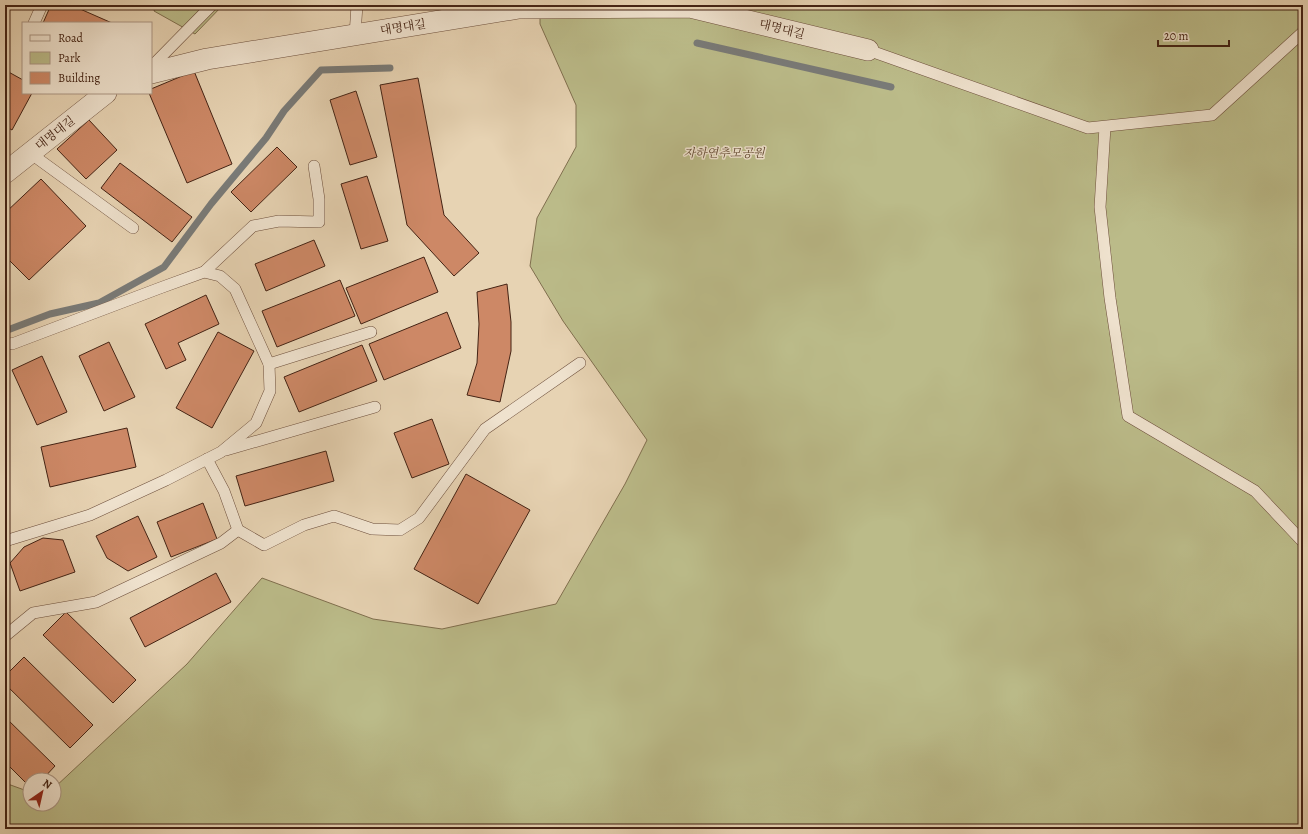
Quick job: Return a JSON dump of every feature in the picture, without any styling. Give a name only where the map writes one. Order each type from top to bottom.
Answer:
[{"type":"street","name":"대명대길","points":[[152,72],[207,59],[519,8],[690,7],[868,50]]},
{"type":"street","name":"대명대길","points":[[5,172],[105,94]]},
{"type":"lane","points":[[34,22],[42,5]]},
{"type":"lane","points":[[152,66],[212,5]]},
{"type":"lane","points":[[355,35],[357,5]]},
{"type":"lane","points":[[868,50],[1088,128],[1212,115],[1303,32]]},
{"type":"lane","points":[[1105,127],[1100,207],[1110,298],[1128,416],[1255,491],[1303,542]]},
{"type":"lane","points":[[30,152],[132,228]]},
{"type":"lane","points":[[7,343],[12,344],[204,272],[253,226],[279,221],[319,222],[319,199],[314,166]]},
{"type":"lane","points":[[204,272],[220,276],[235,289],[269,364],[270,391],[256,423],[222,452]]},
{"type":"lane","points":[[269,364],[371,332]]},
{"type":"lane","points":[[207,459],[224,491],[238,530],[264,544],[304,525],[334,516],[372,529],[400,530],[419,518],[485,429],[580,363]]},
{"type":"lane","points":[[5,542],[90,515],[222,452],[375,407]]},
{"type":"lane","points":[[5,636],[33,613],[96,602],[221,543],[238,530]]},
{"type":"green space","points":[[156,5],[223,5],[195,34],[154,11]]},
{"type":"green space","name":"자하연추모공원","points":[[540,5],[1303,5],[1303,829],[5,829],[5,783],[22,789],[22,812],[62,812],[62,781],[187,664],[262,578],[373,619],[442,629],[556,604],[625,484],[647,440],[563,321],[530,266],[537,218],[576,147],[576,105],[540,24]]},
{"type":"building","points":[[51,5],[71,5],[110,22],[43,22]]},
{"type":"building","points":[[5,70],[22,79],[22,94],[31,94],[12,130],[5,126]]},
{"type":"building","points":[[194,71],[232,164],[187,183],[149,94],[152,94],[152,89]]},
{"type":"building","points":[[418,78],[444,215],[479,253],[454,276],[407,225],[380,85]]},
{"type":"building","points":[[356,91],[377,157],[350,165],[330,100]]},
{"type":"building","points":[[89,120],[117,150],[86,179],[57,149]]},
{"type":"building","points":[[277,147],[297,167],[251,212],[231,192]]},
{"type":"building","points":[[120,163],[192,217],[172,242],[101,188]]},
{"type":"building","points":[[367,176],[388,241],[361,249],[341,184]]},
{"type":"building","points":[[41,179],[86,226],[29,280],[5,256],[5,213]]},
{"type":"building","points":[[314,240],[325,266],[266,291],[255,264]]},
{"type":"building","points":[[424,257],[438,292],[361,324],[346,288]]},
{"type":"building","points":[[340,280],[355,316],[277,347],[262,311]]},
{"type":"building","points":[[507,284],[511,322],[511,351],[500,402],[467,395],[477,363],[479,324],[477,292]]},
{"type":"building","points":[[206,295],[219,324],[178,343],[186,360],[166,369],[145,324]]},
{"type":"building","points":[[447,312],[461,348],[384,380],[369,344]]},
{"type":"building","points":[[218,332],[254,351],[212,428],[176,408]]},
{"type":"building","points":[[109,342],[135,397],[104,411],[79,356]]},
{"type":"building","points":[[362,345],[377,381],[299,412],[284,377]]},
{"type":"building","points":[[42,356],[67,412],[37,425],[12,370]]},
{"type":"building","points":[[432,419],[449,464],[412,478],[394,433]]},
{"type":"building","points":[[127,428],[136,467],[50,487],[41,447]]},
{"type":"building","points":[[326,451],[334,481],[245,506],[236,476]]},
{"type":"building","points":[[466,474],[530,510],[478,604],[414,569]]},
{"type":"building","points":[[203,503],[217,539],[171,557],[157,522]]},
{"type":"building","points":[[138,516],[157,557],[128,571],[107,558],[96,536]]},
{"type":"building","points":[[43,538],[63,540],[75,572],[20,591],[10,563],[24,547]]},
{"type":"building","points":[[216,573],[231,602],[145,647],[130,618]]},
{"type":"building","points":[[66,612],[136,680],[113,703],[43,635]]},
{"type":"building","points":[[24,657],[93,725],[70,748],[5,684],[5,676]]},
{"type":"building","points":[[5,717],[55,766],[49,772],[22,772],[22,779],[5,762]]},
{"type":"waterway","points":[[697,43],[891,87]]},
{"type":"waterway","points":[[5,331],[50,314],[99,303],[164,267],[211,204],[266,138],[284,111],[321,70],[390,68]]}]
